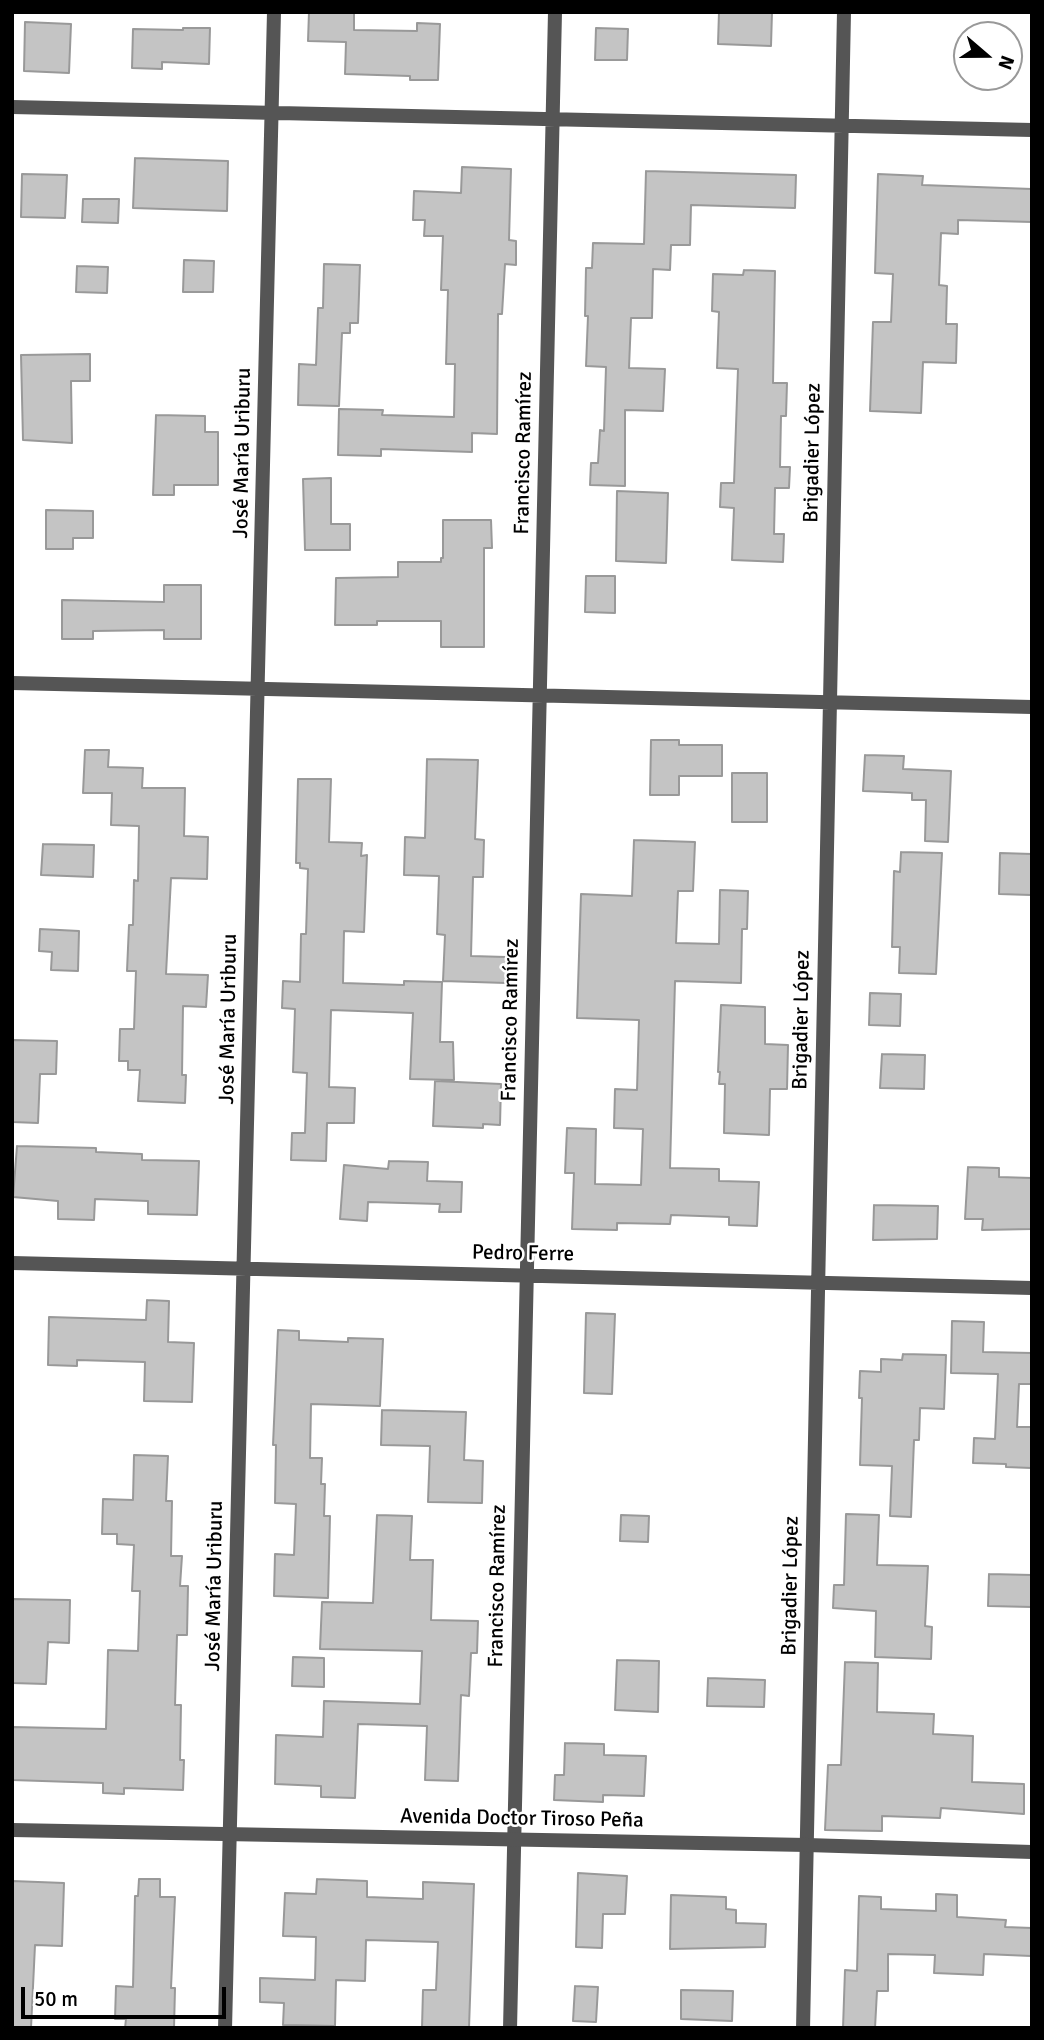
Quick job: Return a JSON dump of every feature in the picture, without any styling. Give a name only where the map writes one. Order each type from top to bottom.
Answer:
[{"type":"street","name":"José María Uriburu","points":[[225,2028],[274,12]]},
{"type":"street","name":"Francisco Ramírez","points":[[510,2028],[555,12]]},
{"type":"street","name":"Brigadier López","points":[[803,2028],[844,12]]},
{"type":"street","points":[[12,107],[1032,130]]},
{"type":"street","points":[[12,682],[1032,707]]},
{"type":"street","name":"Pedro Ferre","points":[[12,1263],[1032,1288]]},
{"type":"street","name":"Avenida Doctor Tiroso Peña","points":[[12,1830],[807,1845],[1032,1852]]},
{"type":"building","points":[[309,12],[354,13],[354,30],[417,31],[417,23],[440,24],[438,80],[410,80],[410,76],[345,74],[346,42],[308,41]]},
{"type":"building","points":[[719,12],[772,12],[771,46],[718,44]]},
{"type":"building","points":[[25,22],[71,24],[69,73],[24,71]]},
{"type":"building","points":[[210,28],[209,64],[162,62],[162,69],[132,68],[133,29]]},
{"type":"building","points":[[596,28],[628,29],[627,60],[595,60]]},
{"type":"building","points":[[135,158],[228,161],[227,211],[133,208]]},
{"type":"building","points":[[462,167],[511,169],[509,240],[516,241],[516,265],[505,264],[502,314],[498,314],[497,434],[472,433],[472,452],[381,449],[381,456],[338,455],[339,409],[383,410],[382,415],[454,417],[455,364],[446,364],[448,290],[441,290],[443,236],[424,236],[425,220],[413,220],[414,191],[461,193]]},
{"type":"building","points":[[646,171],[796,175],[795,208],[691,205],[690,245],[671,245],[670,270],[653,269],[652,318],[631,318],[629,368],[665,369],[663,411],[625,410],[625,486],[590,485],[591,463],[598,463],[600,430],[604,431],[606,367],[586,366],[586,268],[592,268],[593,243],[644,244]]},
{"type":"building","points":[[22,174],[67,175],[65,218],[21,217]]},
{"type":"building","points":[[878,174],[923,176],[922,185],[1032,189],[1032,222],[958,220],[958,234],[941,233],[939,285],[947,286],[946,324],[957,324],[956,363],[923,362],[921,413],[870,411],[873,322],[891,322],[893,274],[875,273]]},
{"type":"building","points":[[83,199],[119,199],[118,223],[82,222]]},
{"type":"building","points":[[184,260],[214,261],[213,292],[183,292]]},
{"type":"building","points":[[324,264],[360,265],[358,323],[350,323],[350,333],[342,333],[339,406],[298,405],[299,364],[316,365],[318,308],[323,308]]},
{"type":"building","points":[[77,266],[108,267],[107,293],[76,292]]},
{"type":"building","points":[[744,270],[775,271],[773,383],[787,383],[786,416],[781,416],[780,467],[790,467],[789,488],[775,488],[774,534],[784,534],[783,562],[732,560],[734,508],[720,507],[721,483],[734,483],[738,369],[717,368],[719,312],[712,311],[713,274],[743,275]]},
{"type":"building","points":[[90,354],[90,381],[71,381],[72,443],[23,440],[21,355]]},
{"type":"building","points":[[156,415],[205,416],[205,432],[218,432],[218,485],[174,485],[174,495],[153,495]]},
{"type":"building","points":[[331,478],[331,524],[350,524],[350,550],[305,550],[303,479]]},
{"type":"building","points":[[617,491],[668,493],[666,563],[616,561]]},
{"type":"building","points":[[46,510],[93,511],[93,538],[73,538],[73,549],[46,549]]},
{"type":"building","points":[[443,520],[491,520],[492,548],[484,548],[484,647],[441,647],[441,621],[377,621],[377,625],[335,625],[336,578],[398,577],[398,562],[441,562]]},
{"type":"building","points":[[586,576],[615,576],[615,613],[585,612]]},
{"type":"building","points":[[164,585],[201,585],[201,639],[164,639],[164,630],[93,631],[93,639],[62,639],[62,600],[164,602]]},
{"type":"building","points":[[651,740],[679,740],[679,745],[722,745],[722,776],[679,776],[679,795],[650,795]]},
{"type":"building","points":[[85,750],[109,750],[108,767],[143,768],[142,788],[185,788],[184,836],[208,837],[207,879],[171,878],[166,974],[208,975],[206,1007],[183,1006],[182,1075],[186,1075],[185,1103],[138,1101],[140,1070],[128,1070],[128,1061],[119,1061],[120,1029],[134,1029],[136,971],[127,971],[129,925],[133,925],[134,880],[138,881],[139,826],[111,825],[112,793],[83,793]]},
{"type":"building","points":[[865,755],[904,756],[903,769],[951,771],[948,842],[925,841],[926,800],[912,800],[912,793],[863,791]]},
{"type":"building","points":[[427,759],[478,760],[475,839],[484,840],[483,877],[473,877],[471,956],[506,957],[506,983],[443,981],[445,935],[437,934],[439,876],[404,875],[405,837],[425,838]]},
{"type":"building","points":[[732,773],[767,773],[767,822],[732,822]]},
{"type":"building","points":[[298,779],[331,779],[329,842],[362,843],[361,856],[367,855],[364,932],[344,931],[343,983],[404,985],[404,981],[442,982],[440,1042],[453,1042],[454,1080],[410,1079],[413,1013],[331,1010],[329,1087],[355,1088],[354,1123],[327,1123],[326,1161],[291,1160],[292,1133],[305,1133],[307,1073],[293,1072],[295,1009],[282,1008],[283,981],[300,982],[301,934],[306,934],[308,869],[300,868],[300,863],[296,863]]},
{"type":"building","points":[[634,840],[695,842],[693,891],[678,891],[676,943],[719,944],[720,890],[748,891],[747,929],[742,929],[741,983],[675,981],[670,1168],[719,1169],[719,1181],[759,1182],[757,1226],[729,1225],[729,1217],[671,1215],[670,1224],[617,1223],[617,1230],[572,1229],[574,1173],[565,1173],[567,1128],[596,1129],[595,1184],[641,1185],[643,1129],[614,1128],[615,1089],[637,1090],[639,1020],[577,1018],[581,894],[632,896]]},
{"type":"building","points":[[43,844],[94,845],[93,877],[41,875]]},
{"type":"building","points":[[901,852],[942,853],[936,974],[899,973],[900,947],[892,947],[894,871],[900,872]]},
{"type":"building","points":[[1000,853],[1032,854],[1031,895],[999,894]]},
{"type":"building","points":[[40,929],[79,931],[78,971],[51,970],[52,952],[39,951]]},
{"type":"building","points":[[870,993],[901,994],[900,1026],[869,1025]]},
{"type":"building","points":[[721,1005],[765,1007],[765,1044],[788,1045],[787,1089],[770,1089],[769,1135],[724,1133],[725,1084],[719,1084],[718,1072]]},
{"type":"building","points":[[12,1040],[57,1041],[56,1074],[40,1074],[38,1123],[12,1122]]},
{"type":"building","points":[[882,1054],[925,1055],[924,1089],[880,1088]]},
{"type":"building","points":[[435,1081],[501,1084],[500,1125],[483,1124],[483,1128],[433,1126]]},
{"type":"building","points":[[17,1146],[96,1148],[96,1152],[142,1154],[142,1160],[199,1161],[197,1215],[148,1214],[148,1201],[95,1199],[94,1220],[58,1219],[58,1201],[13,1197]]},
{"type":"building","points":[[389,1161],[428,1162],[427,1181],[462,1182],[461,1212],[439,1212],[440,1204],[368,1202],[367,1221],[340,1219],[344,1165],[388,1169]]},
{"type":"building","points":[[968,1167],[999,1168],[999,1177],[1032,1178],[1032,1229],[982,1230],[983,1219],[965,1219]]},
{"type":"building","points":[[874,1205],[938,1206],[937,1239],[873,1240]]},
{"type":"building","points":[[147,1300],[169,1301],[168,1342],[194,1343],[192,1402],[144,1401],[145,1362],[77,1360],[77,1366],[48,1365],[49,1317],[146,1320]]},
{"type":"building","points":[[586,1313],[615,1314],[612,1394],[584,1393]]},
{"type":"building","points":[[952,1321],[984,1322],[983,1352],[1032,1353],[1032,1384],[1019,1384],[1017,1427],[1032,1427],[1031,1468],[973,1463],[974,1438],[995,1439],[998,1374],[951,1373]]},
{"type":"building","points":[[278,1330],[299,1331],[299,1340],[348,1342],[348,1338],[383,1339],[380,1406],[311,1404],[310,1458],[322,1458],[321,1484],[325,1484],[324,1516],[330,1516],[328,1598],[274,1596],[275,1554],[294,1555],[296,1504],[275,1503],[276,1445],[273,1445]]},
{"type":"building","points":[[903,1354],[946,1355],[944,1409],[920,1408],[919,1440],[914,1440],[911,1517],[890,1516],[892,1466],[860,1465],[860,1371],[881,1372],[881,1359],[902,1360]]},
{"type":"building","points":[[382,1410],[466,1412],[464,1460],[483,1461],[482,1503],[428,1502],[430,1446],[381,1445]]},
{"type":"building","points":[[134,1455],[168,1456],[166,1501],[172,1501],[171,1556],[182,1556],[180,1586],[188,1586],[187,1635],[177,1635],[175,1705],[181,1705],[180,1760],[184,1760],[183,1790],[124,1788],[124,1794],[103,1793],[103,1783],[12,1780],[12,1727],[106,1729],[108,1650],[138,1651],[140,1591],[132,1591],[134,1545],[117,1544],[117,1534],[102,1534],[103,1499],[133,1500]]},
{"type":"building","points":[[846,1514],[879,1515],[877,1565],[928,1566],[925,1626],[932,1627],[931,1659],[875,1657],[876,1611],[833,1608],[834,1585],[844,1585]]},
{"type":"building","points":[[377,1515],[412,1516],[410,1560],[433,1560],[431,1620],[478,1621],[477,1653],[471,1653],[469,1696],[461,1695],[458,1781],[425,1780],[427,1726],[358,1724],[355,1798],[321,1797],[321,1786],[275,1784],[276,1735],[323,1737],[324,1701],[420,1704],[422,1651],[320,1649],[322,1602],[373,1603]]},
{"type":"building","points":[[621,1515],[649,1516],[648,1542],[620,1541]]},
{"type":"building","points":[[989,1574],[1032,1575],[1032,1607],[988,1606]]},
{"type":"building","points":[[12,1599],[70,1600],[69,1643],[48,1642],[46,1684],[12,1683]]},
{"type":"building","points":[[293,1657],[324,1658],[324,1687],[292,1686]]},
{"type":"building","points":[[617,1660],[659,1661],[658,1712],[615,1710]]},
{"type":"building","points":[[845,1662],[878,1663],[877,1712],[934,1714],[933,1734],[973,1736],[972,1782],[1024,1784],[1024,1814],[941,1808],[940,1818],[882,1816],[882,1831],[825,1830],[828,1765],[841,1765]]},
{"type":"building","points":[[708,1678],[765,1680],[764,1707],[707,1706]]},
{"type":"building","points":[[565,1743],[604,1744],[604,1755],[646,1756],[644,1796],[603,1795],[603,1802],[554,1800],[555,1775],[564,1775]]},
{"type":"building","points":[[578,1873],[627,1876],[625,1914],[603,1914],[602,1948],[576,1947]]},
{"type":"building","points":[[139,1879],[160,1879],[160,1897],[175,1897],[171,1988],[175,1988],[174,2028],[125,2028],[126,2019],[115,2019],[116,1986],[133,1987],[135,1896],[138,1896]]},
{"type":"building","points":[[317,1879],[367,1881],[367,1897],[423,1899],[423,1882],[474,1884],[469,2028],[422,2028],[423,1990],[436,1990],[438,1942],[366,1940],[365,1981],[336,1980],[335,2026],[283,2025],[284,2003],[260,2002],[260,1978],[315,1980],[316,1937],[283,1936],[285,1893],[316,1894]]},
{"type":"building","points":[[12,1881],[64,1883],[62,1946],[35,1945],[31,2028],[12,2028]]},
{"type":"building","points":[[936,1894],[957,1895],[957,1917],[1006,1920],[1005,1927],[1032,1928],[1031,1956],[984,1954],[983,1975],[934,1973],[935,1955],[888,1954],[888,1991],[877,1991],[875,2028],[843,2028],[845,1970],[857,1971],[859,1896],[881,1897],[881,1909],[936,1911]]},
{"type":"building","points":[[671,1895],[726,1897],[726,1909],[736,1910],[736,1923],[766,1924],[765,1947],[670,1949]]},
{"type":"building","points":[[575,1986],[598,1987],[596,2022],[573,2021]]},
{"type":"building","points":[[681,1990],[733,1991],[732,2021],[681,2019]]}]
